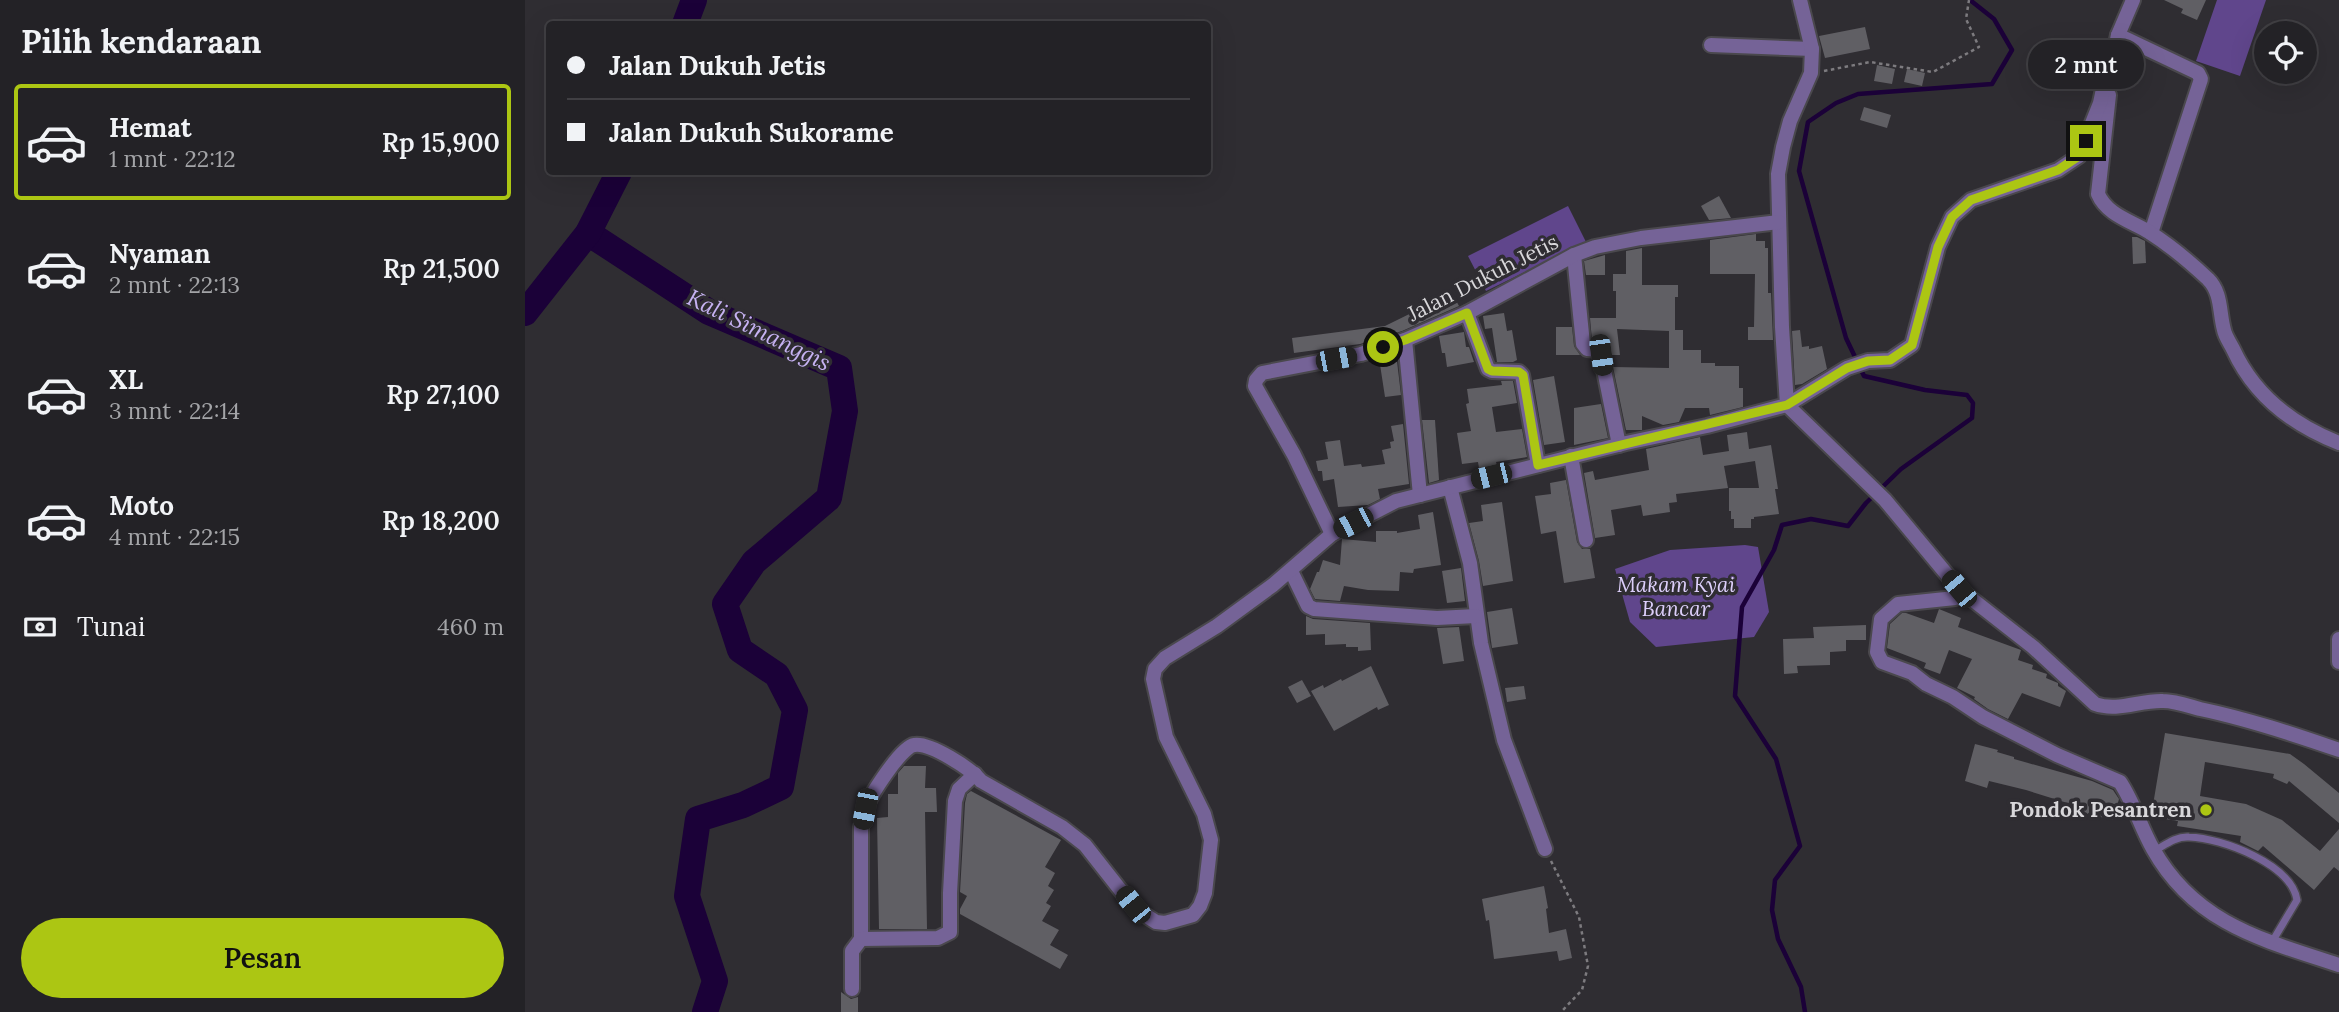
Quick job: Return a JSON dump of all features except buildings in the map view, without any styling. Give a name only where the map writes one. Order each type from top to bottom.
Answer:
[{"type":"street","points":[[1800,0],[1812,49],[1811,73],[1790,121],[1779,174],[1782,327],[1787,405],[1885,500],[1965,594],[2033,647],[2095,704],[2115,707],[2164,701],[2242,719],[2339,750]]},
{"type":"street","points":[[852,989],[852,951],[862,939],[865,809],[898,757],[909,747],[923,745],[950,758],[981,781],[1062,827],[1085,845],[1133,905],[1156,922],[1165,923],[1193,915],[1205,893],[1211,840],[1204,814],[1166,737],[1153,679],[1155,669],[1165,658],[1217,626],[1273,585],[1332,534],[1396,501],[1787,405],[1847,368],[1868,361],[1890,360],[1912,345],[1938,247],[1952,217],[1971,200],[2058,170],[2079,156],[2100,103],[2108,66],[2133,0]]},
{"type":"street","points":[[2116,42],[2198,73],[2201,79],[2151,233]]},
{"type":"street","points":[[2116,42],[2098,194],[2102,204],[2151,233],[2210,281],[2220,302],[2224,330],[2238,361],[2258,390],[2309,430],[2339,443]]},
{"type":"street","points":[[1711,45],[1812,49]]},
{"type":"street","name":"Jalan Dukuh Jetis","points":[[1332,534],[1294,455],[1255,386],[1262,373],[1361,354],[1405,340],[1467,313],[1574,255],[1595,247],[1641,238],[1779,222]]},
{"type":"street","points":[[1574,255],[1583,344],[1587,349],[1598,350],[1601,355],[1619,445]]},
{"type":"street","points":[[1467,313],[1488,369],[1519,372],[1523,375],[1538,465]]},
{"type":"street","points":[[1405,340],[1420,495]]},
{"type":"street","points":[[1571,456],[1586,540]]},
{"type":"street","points":[[1450,487],[1470,563],[1476,616],[1504,740],[1545,849]]},
{"type":"street","points":[[1291,571],[1308,606],[1314,610],[1437,618],[1476,616]]},
{"type":"street","points":[[1965,594],[1955,598],[1898,604],[1881,619],[1877,652],[1882,662],[1912,673],[1983,717],[2057,755],[2120,782],[2154,851],[2181,889],[2206,911],[2231,926],[2272,943],[2339,965]]},
{"type":"street","points":[[2339,639],[2339,662]]},
{"type":"street","points":[[862,939],[938,938],[950,932],[955,801],[959,789],[975,774]]},
{"type":"lane","points":[[2154,851],[2175,839],[2188,837],[2222,843],[2277,869],[2296,891],[2297,900],[2272,943]]},
{"type":"path","points":[[1811,73],[1870,62],[1933,72],[1979,47],[1966,19],[1969,0]]},
{"type":"path","points":[[1545,849],[1579,917],[1588,965],[1581,990],[1561,1012]]},
{"type":"green space","points":[[2217,0],[2266,0],[2259,21],[2254,21],[2254,35],[2240,76],[2196,61]]},
{"type":"green space","points":[[1568,206],[1586,242],[1486,291],[1468,256]]},
{"type":"green space","name":"Makam Kyai Bancar","points":[[1745,545],[1758,547],[1769,612],[1754,637],[1656,647],[1630,622],[1615,569],[1670,550]]},
{"type":"waterway","points":[[686,21],[694,0]]},
{"type":"waterway","points":[[1805,1012],[1801,987],[1778,939],[1772,910],[1775,880],[1800,846],[1776,759],[1735,696],[1742,607],[1774,550],[1782,525],[1811,519],[1848,526],[1866,503],[1901,469],[1972,418],[1973,403],[1967,395],[1925,390],[1864,376],[1846,338],[1799,171],[1808,122],[1836,103],[1858,94],[1992,84],[2012,50],[1994,19],[1970,0]]},
{"type":"waterway","points":[[525,313],[588,233],[617,175]]},
{"type":"waterway","name":"Kali Simanggis","points":[[588,233],[709,312],[839,368],[845,411],[829,498],[754,562],[725,604],[740,650],[777,675],[795,710],[781,787],[743,805],[698,819],[687,896],[715,981],[705,1012]]},
{"type":"place","name":"Pondok Pesantren","points":[[2206,810]]},
{"type":"route","points":[[1383,347],[1467,313],[1484,365],[1492,371],[1519,372],[1523,375],[1538,465],[1787,405],[1847,368],[1868,361],[1890,360],[1912,345],[1938,247],[1952,217],[1971,200],[2058,170],[2079,156],[2086,141]]}]
